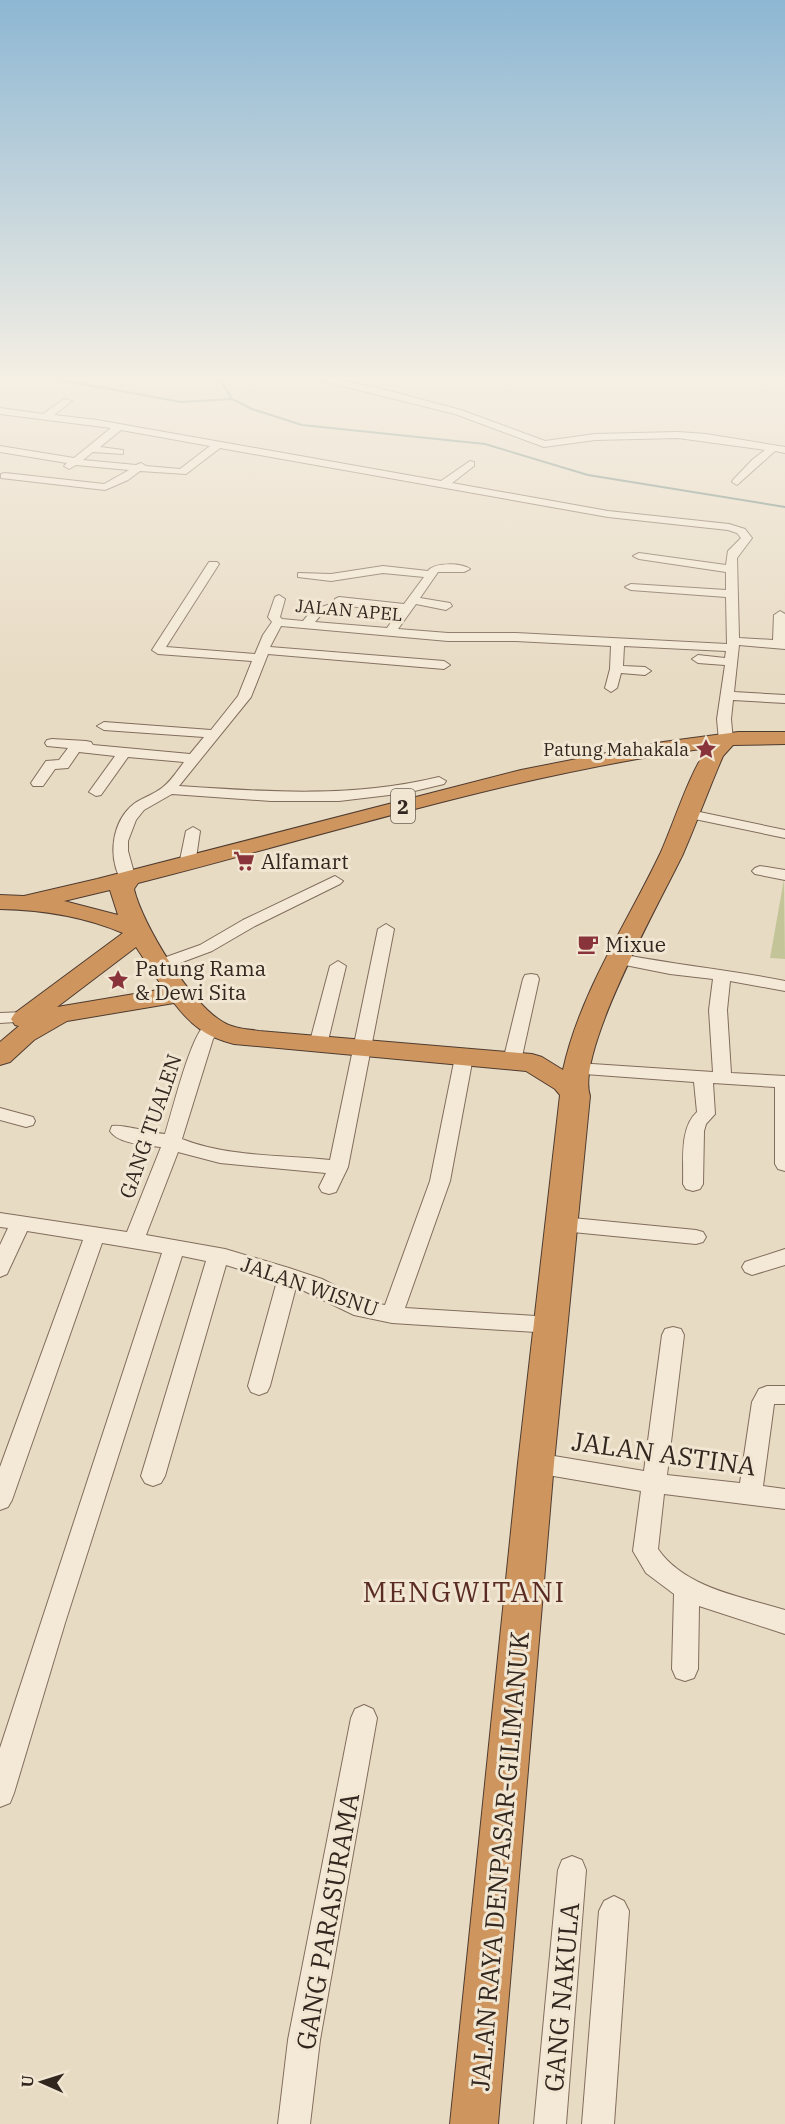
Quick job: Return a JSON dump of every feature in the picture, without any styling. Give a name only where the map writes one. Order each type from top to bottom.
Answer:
[{"type":"highway","points":[[682,747],[726,741],[785,738]]},
{"type":"highway","name":"JALAN RAYA DENPASAR-GILIMANUK","points":[[474,2124],[536,1463],[577,1083],[584,1038],[598,1000],[621,958],[690,814],[714,754],[726,741]]},
{"type":"highway","points":[[682,747],[702,754],[708,760],[708,767]]},
{"type":"highway","name":"2","points":[[27,902],[128,880],[538,773],[682,747]]},
{"type":"highway","points":[[128,880],[122,889],[124,900],[140,932],[179,994],[195,1014],[212,1028],[236,1036],[318,1045],[459,1053],[522,1062],[577,1083]]},
{"type":"highway","name":"2","points":[[0,902],[27,902],[75,909],[112,920],[140,932]]},
{"type":"highway","points":[[0,1038],[140,932]]},
{"type":"highway","points":[[0,1056],[25,1034],[60,1014],[179,994]]},
{"type":"highway","points":[[522,1062],[561,1052],[584,1038]]},
{"type":"street","points":[[17,477],[108,487],[124,477]]},
{"type":"street","points":[[48,480],[52,477]]},
{"type":"street","points":[[399,477],[619,516],[729,527],[744,533],[746,540],[734,551],[730,569],[733,644],[724,719],[726,741]]},
{"type":"street","points":[[443,485],[453,477]]},
{"type":"street","points":[[737,482],[742,477]]},
{"type":"street","points":[[406,570],[412,556]]},
{"type":"street","points":[[639,556],[730,569]]},
{"type":"street","points":[[213,564],[158,650],[444,665]]},
{"type":"street","points":[[390,632],[436,569],[464,569]]},
{"type":"street","points":[[302,575],[335,579],[363,572],[406,570],[430,576]]},
{"type":"street","points":[[631,587],[730,599]]},
{"type":"street","points":[[278,622],[274,617],[279,599]]},
{"type":"street","points":[[703,599],[730,599]]},
{"type":"street","points":[[306,624],[316,613],[343,602],[446,606]]},
{"type":"street","points":[[780,615],[782,644]]},
{"type":"street","name":"JALAN APEL","points":[[128,880],[120,851],[120,841],[127,823],[139,807],[170,790],[244,697],[261,654],[278,622],[448,637],[782,644]]},
{"type":"street","points":[[611,688],[616,669],[618,641]]},
{"type":"street","points":[[698,659],[731,662]]},
{"type":"street","points":[[616,669],[645,671]]},
{"type":"street","points":[[727,696],[785,699]]},
{"type":"street","points":[[104,726],[214,734]]},
{"type":"street","points":[[52,743],[116,747],[120,746],[132,729]]},
{"type":"street","points":[[38,783],[51,764],[63,765],[75,748],[195,759]]},
{"type":"street","points":[[96,792],[125,752]]},
{"type":"street","points":[[170,790],[317,797],[409,790],[439,781]]},
{"type":"street","points":[[690,814],[785,834]]},
{"type":"street","points":[[187,865],[193,831]]},
{"type":"street","points":[[760,871],[785,875]]},
{"type":"street","points":[[161,965],[206,948],[238,929],[335,880]]},
{"type":"street","points":[[329,1188],[338,1167],[386,929]]},
{"type":"street","points":[[621,958],[670,969],[785,986]]},
{"type":"street","points":[[318,1045],[338,966]]},
{"type":"street","points":[[722,975],[718,1010],[722,1077]]},
{"type":"street","points":[[522,1062],[531,979]]},
{"type":"street","points":[[0,1018],[26,1017]]},
{"type":"street","name":"GANG TUALEN","points":[[134,1240],[172,1142],[204,1038],[212,1028]]},
{"type":"street","points":[[392,1315],[440,1181],[459,1053]]},
{"type":"street","points":[[693,1184],[695,1131],[698,1122],[706,1114],[703,1076]]},
{"type":"street","points":[[577,1083],[703,1076],[784,1082],[785,1164]]},
{"type":"street","points":[[0,1114],[26,1121]]},
{"type":"street","points":[[119,1131],[137,1137],[172,1142],[220,1156],[338,1167]]},
{"type":"street","points":[[0,1269],[10,1222]]},
{"type":"street","name":"JALAN WISNU","points":[[10,1222],[134,1240],[218,1256],[289,1276],[362,1309],[392,1315],[552,1324]]},
{"type":"street","points":[[562,1224],[696,1237]]},
{"type":"street","points":[[0,1500],[95,1234]]},
{"type":"street","points":[[0,1793],[52,1623],[174,1248]]},
{"type":"street","points":[[153,1476],[218,1256]]},
{"type":"street","points":[[752,1267],[785,1257]]},
{"type":"street","points":[[259,1386],[289,1276]]},
{"type":"street","points":[[673,1335],[645,1551],[651,1564],[687,1589],[785,1622]]},
{"type":"street","points":[[750,1495],[763,1402],[767,1395],[785,1395]]},
{"type":"street","name":"JALAN ASTINA","points":[[536,1463],[652,1483],[785,1499]]},
{"type":"street","points":[[685,1669],[687,1589]]},
{"type":"street","name":"GANG PARASURAMA","points":[[294,2124],[304,2040],[364,1718]]},
{"type":"street","name":"GANG NAKULA","points":[[550,2124],[572,1870]]},
{"type":"street","points":[[598,2124],[614,1911]]},
{"type":"green space","points":[[784,879],[785,959],[770,958]]},
{"type":"waterway","points":[[601,477],[785,507]]},
{"type":"place","name":"Patung Mahakala","points":[[706,749]]},
{"type":"place","name":"Alfamart","points":[[244,861]]},
{"type":"place","name":"Mixue","points":[[588,944]]},
{"type":"place","name":"Patung Rama & Dewi Sita","points":[[118,980]]},
{"type":"district","name":"MENGWITANI","points":[[464,1591]]}]
